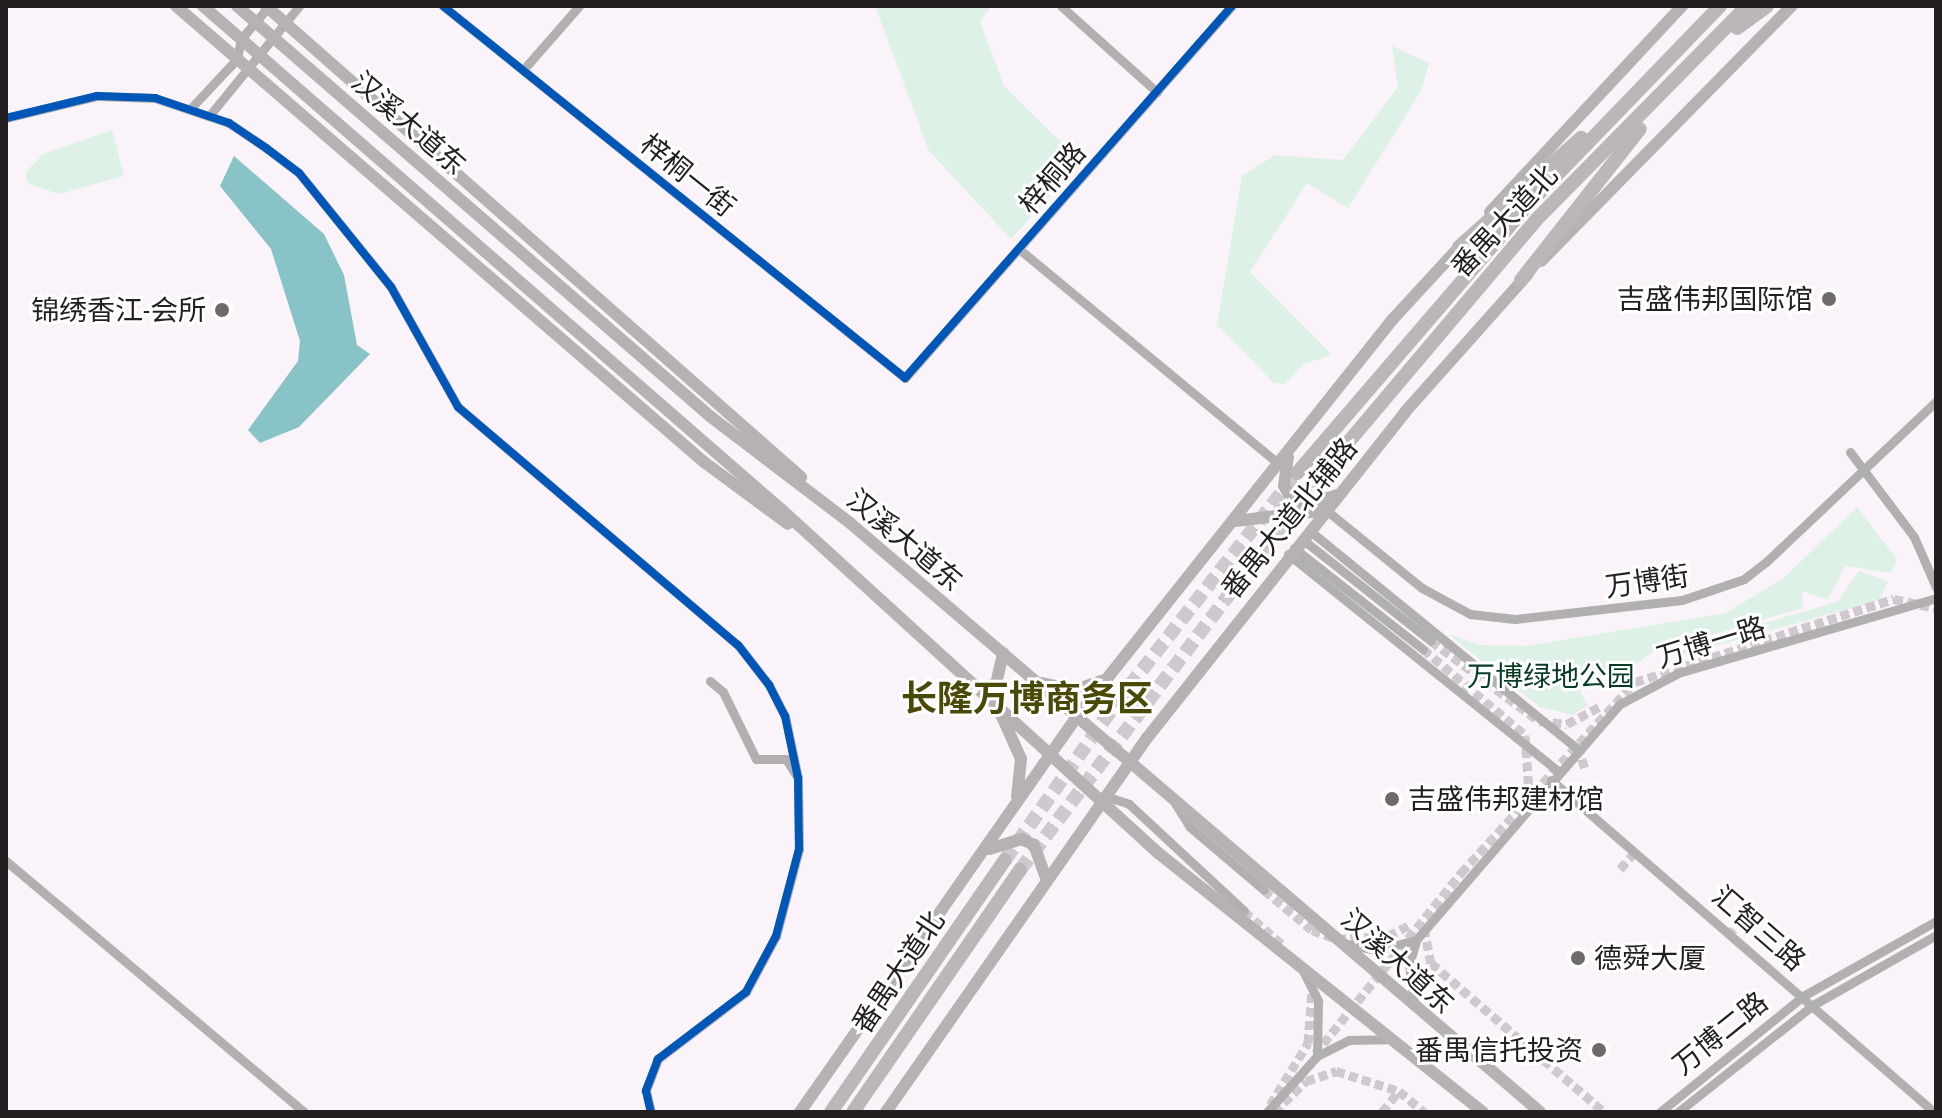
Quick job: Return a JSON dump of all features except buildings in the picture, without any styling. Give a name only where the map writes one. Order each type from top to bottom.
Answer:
[{"type":"highway","points":[[1696,31],[1712,6]]},
{"type":"highway","name":"番禺大道北","points":[[1297,473],[1524,209],[1720,6]]},
{"type":"highway","name":"番禺大道北","points":[[1313,484],[1536,220],[1674,86],[1747,6]]},
{"type":"highway","points":[[1710,47],[1767,6]]},
{"type":"highway","points":[[1459,247],[1649,81]]},
{"type":"highway","points":[[1521,280],[1674,86]]},
{"type":"highway","name":"番禺大道北","points":[[831,1112],[1005,860]]},
{"type":"highway","name":"番禺大道北","points":[[853,1112],[1020,870]]},
{"type":"main road","points":[[176,6],[704,462],[810,539]]},
{"type":"main road","name":"汉溪大道东","points":[[203,6],[991,700],[1105,796],[1157,852],[1483,1112]]},
{"type":"main road","name":"汉溪大道东","points":[[237,6],[711,417],[850,523],[1169,793],[1416,1010],[1540,1112]]},
{"type":"main road","points":[[267,6],[850,523]]},
{"type":"main road","name":"番禺大道北辅路","points":[[800,1112],[989,849],[1052,751],[1110,674],[1459,247],[1682,6]]},
{"type":"main road","name":"番禺大道北辅路","points":[[892,1110],[1130,761],[1298,543],[1521,280],[1792,6]]},
{"type":"main road","points":[[1290,450],[1284,486],[1293,501],[1314,504],[1340,493]]},
{"type":"main road","points":[[1235,521],[1326,510]]},
{"type":"main road","points":[[980,688],[996,684],[1003,653]]},
{"type":"main road","points":[[1036,680],[1075,690],[1110,674]]},
{"type":"main road","points":[[991,700],[1021,759],[1013,811]]},
{"type":"main road","points":[[989,849],[1022,839],[1034,845],[1047,881]]},
{"type":"street","points":[[190,109],[237,59],[241,39],[267,6]]},
{"type":"street","points":[[209,116],[250,71],[259,55],[299,6]]},
{"type":"street","name":"梓桐一街","points":[[443,6],[905,378]]},
{"type":"street","points":[[523,70],[579,6]]},
{"type":"street","points":[[1061,6],[1157,92]]},
{"type":"street","name":"梓桐路","points":[[905,378],[1232,6]]},
{"type":"street","points":[[6,118],[97,96],[190,109],[209,116],[299,173],[391,287],[429,362],[485,435],[738,645],[785,716],[798,778],[799,849],[776,936],[746,992],[658,1059],[646,1091],[651,1112]]},
{"type":"street","points":[[1019,249],[1279,464]]},
{"type":"street","name":"万博街","points":[[1326,510],[1446,603],[1484,617],[1531,618],[1682,600],[1732,584],[1936,401]]},
{"type":"street","points":[[1850,452],[1914,537],[1936,587]]},
{"type":"street","points":[[1298,543],[1427,645]]},
{"type":"street","points":[[1298,543],[1576,748]]},
{"type":"street","points":[[1298,543],[1558,771]]},
{"type":"street","name":"万博一路","points":[[1416,940],[1576,748],[1652,683],[1936,598]]},
{"type":"street","points":[[710,681],[723,692],[756,759],[786,759],[798,778]]},
{"type":"street","name":"汇智三路","points":[[1551,780],[1934,1112]]},
{"type":"street","points":[[1169,793],[1190,827],[1264,890]]},
{"type":"street","points":[[1105,796],[1129,804],[1244,911]]},
{"type":"street","points":[[6,861],[304,1112]]},
{"type":"street","name":"万博二路","points":[[1660,1112],[1803,996],[1936,921]]},
{"type":"street","name":"万博二路","points":[[1678,1112],[1813,1005],[1936,935]]},
{"type":"street","points":[[1343,943],[1377,950],[1416,940]]},
{"type":"street","points":[[1416,940],[1409,965],[1416,1010]]},
{"type":"street","points":[[1302,969],[1319,1009],[1317,1056]]},
{"type":"street","points":[[1267,1112],[1317,1056],[1372,1035],[1396,1041]]},
{"type":"green space","points":[[875,6],[991,6],[980,22],[1004,86],[1081,162],[1011,239],[929,151]]},
{"type":"green space","points":[[1392,46],[1429,63],[1421,91],[1348,208],[1307,183],[1250,272],[1332,355],[1304,364],[1285,384],[1274,383],[1217,325],[1242,176],[1275,155],[1343,160],[1398,87]]},
{"type":"green space","points":[[112,130],[124,176],[59,194],[29,184],[25,173],[43,154]]},
{"type":"green space","name":"万博绿地公园","points":[[1857,507],[1897,559],[1891,573],[1845,566],[1828,600],[1802,591],[1803,608],[1653,652],[1612,680],[1589,677],[1580,693],[1588,705],[1573,715],[1540,707],[1448,634],[1481,645],[1525,646],[1726,613],[1785,577]]},
{"type":"green space","name":"万博绿地公园","points":[[1859,571],[1888,581],[1880,600],[1680,656],[1677,648],[1837,602]]},
{"type":"water","points":[[234,156],[324,234],[344,275],[357,345],[370,354],[299,427],[260,443],[248,430],[298,361],[300,341],[271,249],[220,186]]},
{"type":"tunnel","points":[[1005,860],[1116,703],[1297,473]]},
{"type":"tunnel","points":[[1020,870],[1313,484]]},
{"type":"tunnel","points":[[1315,1054],[1461,873],[1635,682],[1894,599],[1936,608]]},
{"type":"tunnel","points":[[1431,641],[1539,721],[1567,724],[1602,705]]},
{"type":"tunnel","points":[[1423,649],[1525,735],[1529,792]]},
{"type":"tunnel","points":[[1578,746],[1585,769]]},
{"type":"tunnel","points":[[1620,869],[1633,854]]},
{"type":"tunnel","points":[[1264,890],[1312,930],[1337,939],[1388,936],[1412,924]]},
{"type":"tunnel","points":[[1244,911],[1284,946]]},
{"type":"tunnel","points":[[1728,936],[1741,921]]},
{"type":"tunnel","points":[[1424,928],[1431,963],[1604,1112]]},
{"type":"tunnel","points":[[1270,1105],[1308,1043],[1312,991]]},
{"type":"tunnel","points":[[1274,1112],[1306,1081],[1336,1071],[1399,1091],[1424,1112]]},
{"type":"tunnel","points":[[1382,1112],[1399,1091]]},
{"type":"cycle path","points":[[443,6],[905,378],[1232,6]]},
{"type":"cycle path","points":[[6,118],[97,96],[155,98],[229,123],[266,148],[299,173],[391,287],[458,407],[738,645],[769,685],[785,716],[798,778],[799,849],[776,936],[746,992],[658,1059],[646,1091],[651,1112]]},
{"type":"place","name":"吉盛伟邦国际馆","points":[[1829,299]]},
{"type":"place","name":"锦绣香江-会所","points":[[222,310]]},
{"type":"place","name":"吉盛伟邦建材馆","points":[[1392,799]]},
{"type":"place","name":"德舜大厦","points":[[1578,958]]},
{"type":"place","name":"番禺信托投资","points":[[1599,1050]]},
{"type":"district","name":"长隆万博商务区","points":[[1027,699]]}]
